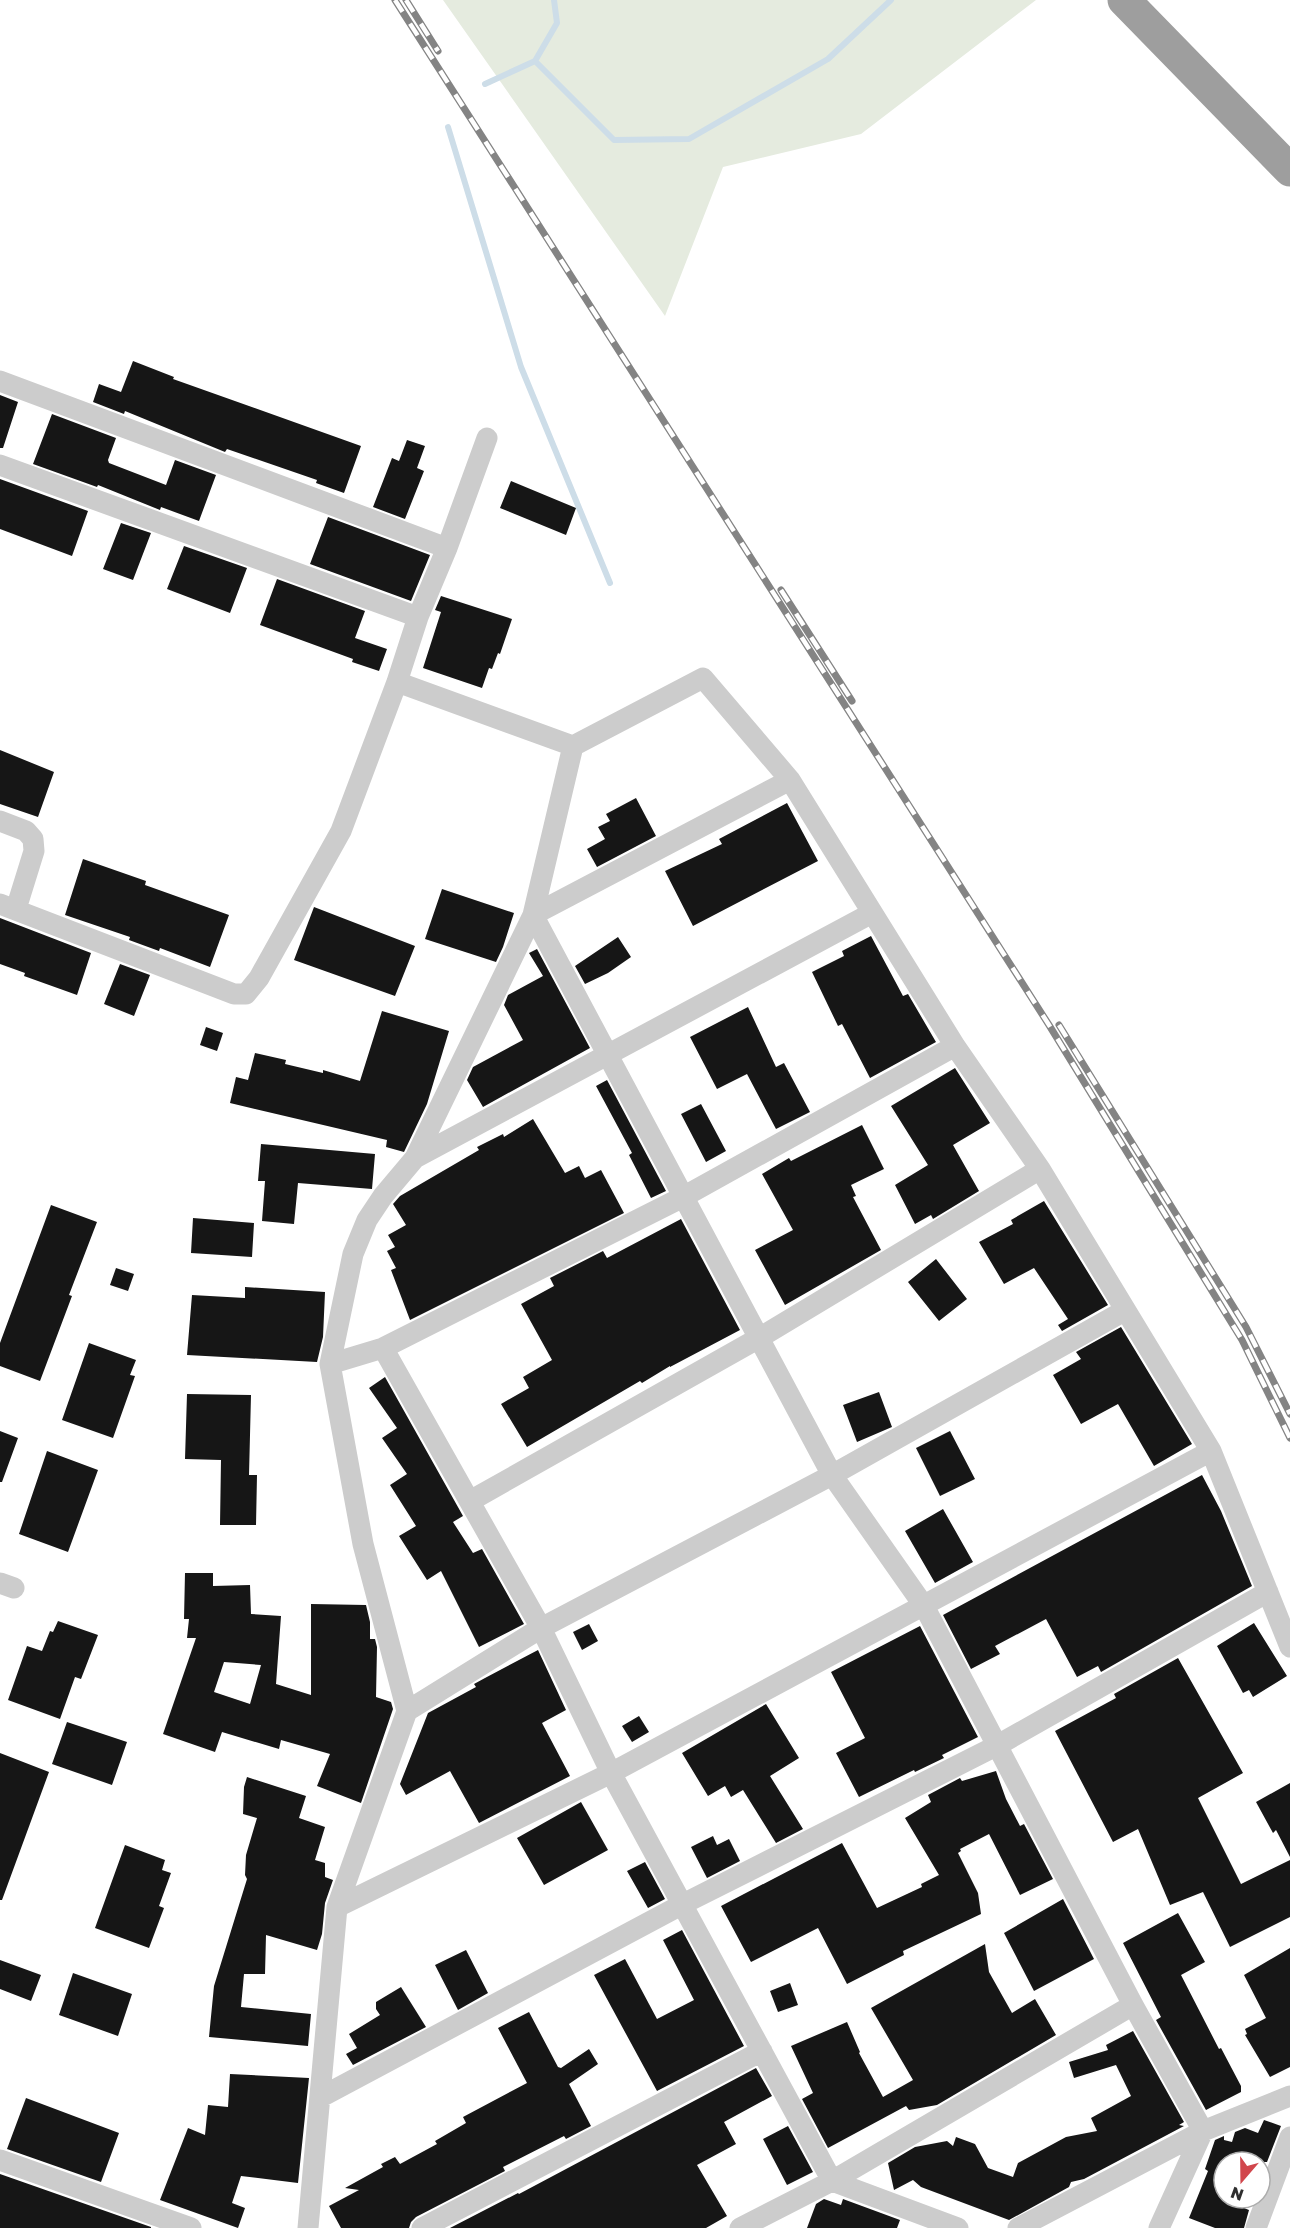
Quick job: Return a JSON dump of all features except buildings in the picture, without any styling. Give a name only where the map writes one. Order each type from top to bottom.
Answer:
[{"type":"highway","points":[[1124,0],[1290,170]]},
{"type":"street","points":[[0,381],[447,548]]},
{"type":"street","points":[[0,821],[26,831],[33,839],[34,851],[8,906],[234,994],[246,994],[259,978],[341,831],[397,682],[418,617],[447,548],[487,438]]},
{"type":"street","points":[[0,465],[418,617]]},
{"type":"street","points":[[397,682],[573,746],[703,678],[790,780],[955,1046],[1040,1169],[1210,1451],[1290,1647]]},
{"type":"street","points":[[308,2228],[337,1906],[407,1711],[363,1544],[330,1364],[353,1254],[367,1220],[383,1196],[415,1158],[533,915],[573,746]]},
{"type":"street","points":[[533,915],[790,780]]},
{"type":"street","points":[[415,1158],[872,913]]},
{"type":"street","points":[[533,915],[832,1475],[924,1606],[1133,2005],[1203,2131]]},
{"type":"street","points":[[330,1364],[383,1348],[683,1197],[955,1046]]},
{"type":"street","points":[[470,1501],[759,1338],[1040,1169]]},
{"type":"street","points":[[407,1711],[541,1628],[832,1475],[1124,1311]]},
{"type":"street","points":[[383,1348],[541,1628],[611,1773],[832,2181],[958,2228]]},
{"type":"street","points":[[337,1906],[611,1773],[1210,1451]]},
{"type":"street","points":[[321,2097],[683,1904],[998,1745],[1268,1592]]},
{"type":"street","points":[[740,2228],[832,2181],[1133,2005]]},
{"type":"street","points":[[422,2228],[762,2051]]},
{"type":"street","points":[[1018,2228],[1203,2131],[1290,2096]]},
{"type":"street","points":[[1159,2228],[1203,2131]]},
{"type":"street","points":[[1256,2228],[1290,2137]]},
{"type":"street","points":[[0,2160],[191,2228]]},
{"type":"shaded area","points":[[443,0],[1036,0],[861,134],[723,167],[665,316]]},
{"type":"waterway","points":[[535,61],[557,23],[554,0]]},
{"type":"waterway","points":[[485,84],[535,61],[614,140],[689,139],[828,59],[891,0]]},
{"type":"waterway","points":[[448,127],[521,367],[610,583]]},
{"type":"railway","points":[[395,0],[1049,1025],[1242,1340],[1290,1438]]},
{"type":"railway","points":[[406,0],[438,51]]},
{"type":"railway","points":[[781,590],[852,701]]},
{"type":"railway","points":[[1059,1025],[1246,1327],[1290,1414]]}]
